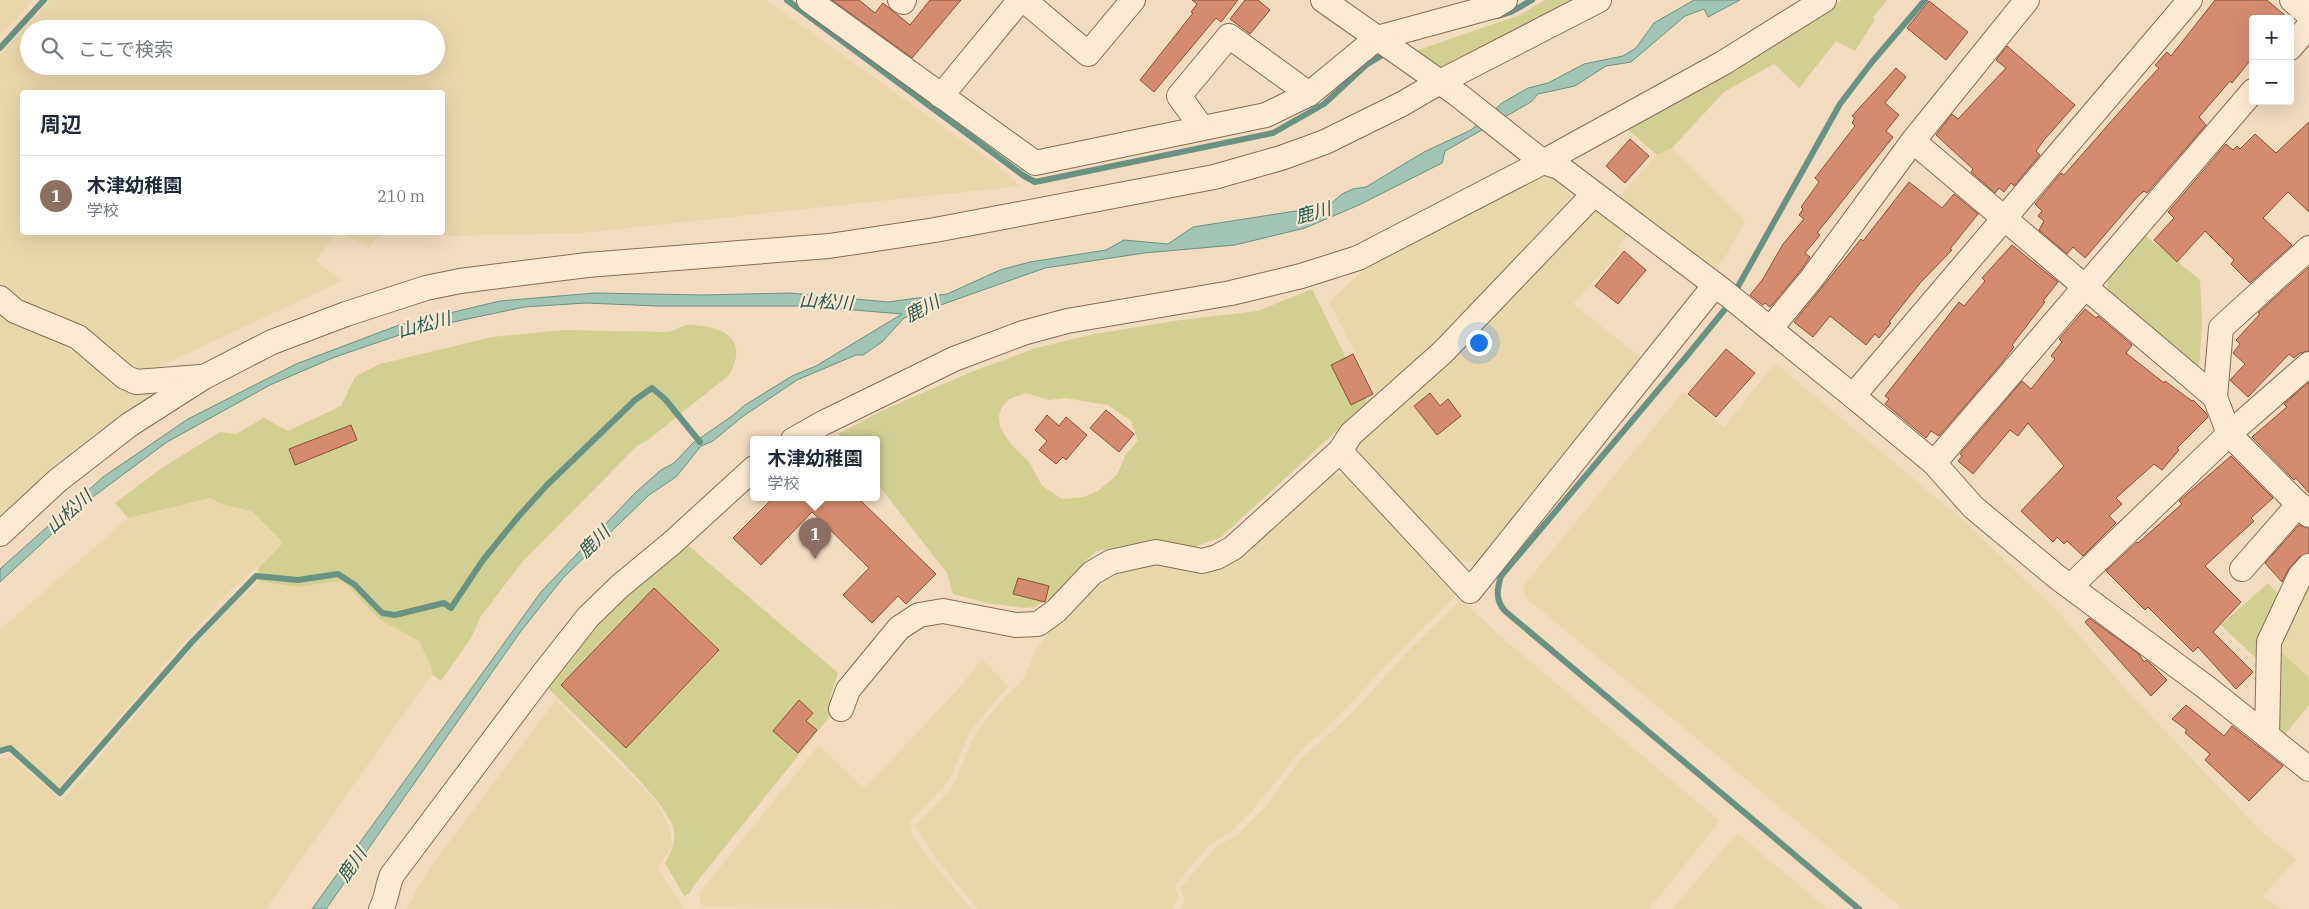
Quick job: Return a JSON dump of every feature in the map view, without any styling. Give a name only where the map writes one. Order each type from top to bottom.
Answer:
[{"type":"street","points":[[809,0],[1035,162],[1266,115],[1309,94],[1377,38],[1495,6],[1505,0]]},
{"type":"street","points":[[900,0],[903,2],[904,0]]},
{"type":"street","points":[[941,96],[1022,0],[1088,54],[1133,0]]},
{"type":"street","points":[[1324,0],[1447,89],[1535,156],[1559,167],[1593,195],[1771,328],[1934,463],[1973,506],[2071,586],[2207,688],[2309,769]]},
{"type":"street","points":[[0,534],[57,481],[129,425],[204,377],[272,342],[346,314],[443,284],[498,275],[586,265],[837,245],[1033,213],[1214,177],[1281,158],[1325,142],[1402,104],[1447,89],[1599,0]]},
{"type":"street","points":[[800,436],[954,359],[1023,333],[1067,322],[1230,294],[1301,276],[1358,258],[1535,156],[1723,63],[1824,0]]},
{"type":"street","points":[[1771,328],[1812,278],[1913,141],[2027,0]]},
{"type":"street","points":[[1854,396],[2190,0]]},
{"type":"street","points":[[2292,0],[2309,15]]},
{"type":"street","points":[[2294,43],[2309,26]]},
{"type":"street","points":[[1202,128],[1179,96],[1229,36],[1309,94]]},
{"type":"street","points":[[1934,463],[2249,96]]},
{"type":"street","points":[[1913,141],[2215,397]]},
{"type":"street","points":[[841,709],[848,690],[898,628],[919,615],[943,611],[1016,625],[1038,624],[1056,611],[1092,573],[1111,562],[1156,552],[1202,561],[1217,557],[1233,548],[1340,450],[1351,434],[1443,352],[1593,195]]},
{"type":"street","points":[[2242,569],[2304,509],[2229,434],[2215,397],[2221,328],[2309,248]]},
{"type":"street","points":[[1340,450],[1470,591],[1725,293]]},
{"type":"street","points":[[0,298],[15,311],[78,337],[124,377],[136,382],[204,377]]},
{"type":"street","points":[[2071,586],[2229,434],[2309,364]]},
{"type":"street","points":[[382,909],[392,875],[588,617],[620,586],[672,543],[750,472]]},
{"type":"street","points":[[2267,736],[2269,642],[2300,576],[2309,566]]},
{"type":"shaded area","points":[[0,0],[33,0],[0,37]]},
{"type":"shaded area","points":[[50,0],[766,0],[999,167],[1020,186],[581,233],[446,236],[444,235],[445,90],[20,90],[20,235],[335,235],[316,261],[342,281],[137,377],[0,292],[0,55],[20,33],[20,75],[445,75],[445,20],[32,20]]},
{"type":"shaded area","points":[[1545,0],[1583,0],[1446,69],[1437,68],[1412,52],[1520,15]]},
{"type":"shaded area","points":[[1842,0],[1887,0],[1873,17],[1874,21],[1855,51],[1836,41],[1799,88],[1774,64],[1724,92],[1672,148],[1657,155],[1624,126],[1741,64]]},
{"type":"shaded area","points":[[1672,148],[1745,221],[1727,254],[1712,272],[1615,201],[1657,155]]},
{"type":"shaded area","points":[[1547,172],[1574,199],[1480,301],[1379,400],[1329,302],[1372,262]]},
{"type":"shaded area","points":[[1599,213],[1627,234],[1618,246],[1622,249],[1573,304],[1645,361],[1481,561],[1453,562],[1355,454],[1356,438],[1586,214]]},
{"type":"shaded area","points":[[2141,232],[2200,280],[2202,323],[2199,368],[2108,292],[2107,274]]},
{"type":"shaded area","points":[[346,235],[379,235],[369,248]]},
{"type":"shaded area","points":[[1312,289],[1368,402],[1221,537],[1194,547],[1154,539],[1097,551],[1085,561],[1072,578],[1051,598],[1034,607],[1024,608],[987,603],[953,594],[947,573],[880,487],[880,436],[840,436],[838,434],[881,411],[971,372],[1036,348],[1094,334],[1181,320],[1258,311]],"holes":[[[1026,393],[1049,400],[1065,398],[1108,405],[1131,421],[1138,441],[1126,454],[1117,475],[1098,491],[1084,497],[1062,499],[1042,486],[1029,462],[1010,443],[1000,427],[999,415],[1002,407],[1009,399]]]},
{"type":"shaded area","points":[[0,304],[167,386],[108,424],[64,458],[0,517]]},
{"type":"shaded area","points":[[686,325],[710,327],[728,335],[734,342],[736,351],[735,362],[729,375],[648,440],[638,445],[523,561],[481,616],[471,638],[441,681],[432,674],[431,666],[419,641],[379,619],[346,584],[339,581],[297,587],[259,581],[258,568],[283,543],[253,512],[219,503],[210,498],[128,518],[115,503],[162,468],[220,432],[236,434],[264,418],[288,431],[341,406],[355,377],[380,364],[492,337],[564,330],[669,332]]},
{"type":"shaded area","points":[[1775,363],[1970,526],[2062,616],[2128,692],[2263,833],[2296,859],[2262,897],[2281,909],[1903,909],[1525,597],[1523,586],[1683,392],[1724,427]]},
{"type":"shaded area","points":[[1332,474],[1345,474],[1457,594],[1390,661],[1346,709],[1298,754],[1252,811],[1231,832],[1210,844],[1175,885],[1179,898],[1172,909],[978,909],[936,858],[915,826],[953,786],[974,736],[994,709],[1024,679],[1036,649],[1051,630],[1064,623],[1110,574],[1157,565],[1203,575],[1232,563]]},
{"type":"shaded area","points":[[210,498],[219,503],[253,512],[283,543],[228,593],[55,792],[3,747],[0,748],[0,630],[128,518]]},
{"type":"shaded area","points":[[683,541],[838,673],[830,698],[838,706],[692,888],[690,893],[684,896],[665,863],[674,843],[674,830],[668,817],[638,778],[545,685],[583,637]]},
{"type":"shaded area","points":[[259,581],[297,587],[339,581],[346,584],[379,619],[419,641],[431,666],[432,674],[266,909],[0,909],[0,759],[11,756],[62,801],[194,646],[235,602]]},
{"type":"shaded area","points":[[2309,582],[2309,678],[2275,646]]},
{"type":"shaded area","points":[[2268,583],[2282,599],[2262,664],[2221,625]]},
{"type":"shaded area","points":[[1461,599],[1501,637],[1720,821],[1649,909],[1180,909],[1185,900],[1180,888],[1217,846],[1237,835],[1265,807],[1300,760],[1354,711],[1406,653]]},
{"type":"shaded area","points":[[2275,646],[2309,678],[2309,705],[2284,736],[2273,728]]},
{"type":"shaded area","points":[[982,659],[1008,686],[970,731],[949,781],[909,823],[912,834],[927,856],[971,909],[702,907],[700,892],[819,745],[864,789],[959,688]]},
{"type":"shaded area","points":[[556,700],[656,801],[669,827],[672,846],[658,869],[684,909],[406,909],[429,869]]},
{"type":"shaded area","points":[[1737,833],[1828,909],[1672,909]]},
{"type":"water","points":[[1694,0],[1740,0],[1708,17],[1704,9],[1685,16],[1631,62],[1606,66],[1575,86],[1538,94],[1531,102],[1445,151],[1442,163],[1359,205],[1305,228],[1235,245],[1144,253],[1045,268],[904,318],[882,342],[863,355],[856,355],[797,380],[742,417],[713,441],[701,446],[676,477],[649,495],[563,578],[521,631],[326,909],[312,909],[541,592],[635,493],[661,470],[674,463],[693,443],[745,405],[792,376],[816,366],[902,314],[807,306],[657,306],[586,303],[524,307],[411,331],[335,357],[270,385],[167,442],[90,499],[0,582],[0,569],[103,477],[188,419],[296,364],[399,325],[500,301],[595,293],[703,295],[790,293],[888,302],[947,294],[1000,270],[1030,262],[1106,250],[1124,240],[1168,244],[1193,227],[1328,206],[1342,194],[1353,189],[1366,187],[1424,152],[1471,130],[1502,103],[1528,88],[1548,83],[1584,64],[1623,56],[1636,48],[1654,23]]},
{"type":"building","points":[[832,0],[859,0],[875,13],[883,3],[910,25],[930,0],[961,0],[912,58]]},
{"type":"building","points":[[1192,0],[1238,0],[1221,22],[1216,18],[1154,92],[1140,80],[1193,13],[1191,12],[1197,4]]},
{"type":"building","points":[[1245,0],[1258,0],[1270,10],[1250,34],[1230,19]]},
{"type":"building","points":[[2215,0],[2267,0],[2284,15],[2249,15],[2249,62],[2232,83],[2230,81],[2199,117],[2206,125],[2147,193],[2144,191],[2138,196],[2085,258],[2073,247],[2067,254],[2039,230],[2044,221],[2038,216],[2042,211],[2035,204],[2061,173],[2064,175],[2159,68],[2155,65],[2167,52],[2171,56]]},
{"type":"building","points":[[1929,1],[1968,32],[1946,60],[1907,28]]},
{"type":"building","points":[[2007,46],[2075,105],[2044,140],[2036,151],[2040,155],[2014,186],[2011,183],[2004,192],[1999,188],[1995,193],[1971,172],[1973,169],[1936,135],[1952,114],[1958,119],[2006,68],[1996,60]]},
{"type":"building","points":[[1896,68],[1906,77],[1885,103],[1899,115],[1886,131],[1893,137],[1817,233],[1820,235],[1805,253],[1810,257],[1801,270],[1770,307],[1765,303],[1763,305],[1750,295],[1763,279],[1783,244],[1804,219],[1799,215],[1803,209],[1801,207],[1819,182],[1815,178],[1855,126],[1852,123],[1855,118],[1852,116]]},
{"type":"building","points":[[2309,122],[2309,212],[2288,192],[2263,218],[2292,245],[2250,283],[2231,264],[2234,260],[2205,231],[2177,262],[2154,240],[2174,218],[2168,212],[2226,144],[2233,150],[2237,146],[2240,149],[2255,134],[2276,153]]},
{"type":"building","points":[[1630,139],[1649,156],[1625,183],[1606,166]]},
{"type":"building","points":[[1909,182],[1942,208],[1954,194],[1978,214],[1950,249],[1952,250],[1921,282],[1889,322],[1891,323],[1879,338],[1875,334],[1866,345],[1830,316],[1813,337],[1794,322],[1861,239],[1863,241]]},
{"type":"building","points":[[2012,245],[2058,282],[2012,345],[2014,347],[2001,364],[1939,436],[1931,431],[1926,438],[1885,404],[1889,399],[1885,396],[1959,302],[1964,306],[1985,281],[1982,278]]},
{"type":"building","points":[[1624,251],[1646,270],[1618,304],[1595,286]]},
{"type":"building","points":[[2309,267],[2309,351],[2300,353],[2294,358],[2289,354],[2248,397],[2230,380],[2245,364],[2233,353],[2240,344],[2236,340],[2260,314],[2258,313]]},
{"type":"building","points":[[2085,309],[2096,318],[2098,316],[2132,345],[2126,353],[2164,383],[2165,381],[2193,400],[2208,417],[2177,448],[2179,450],[2162,470],[2154,464],[2116,498],[2122,504],[2109,516],[2116,523],[2083,556],[2067,541],[2064,544],[2057,537],[2053,542],[2021,511],[2064,466],[2028,423],[2018,436],[2010,430],[1973,474],[1958,461],[1962,456],[1960,454],[2022,381],[2031,389],[2055,359],[2051,356],[2062,342],[2059,339]]},
{"type":"building","points":[[1726,349],[1755,373],[1716,417],[1688,394]]},
{"type":"building","points":[[1353,354],[1373,394],[1351,405],[1331,365]]},
{"type":"building","points":[[2309,382],[2309,493],[2296,478],[2294,480],[2252,437],[2287,407],[2284,404]]},
{"type":"building","points":[[1430,393],[1440,406],[1448,399],[1461,416],[1437,435],[1414,406]]},
{"type":"building","points":[[1106,410],[1134,434],[1119,452],[1090,428]]},
{"type":"building","points":[[1047,415],[1059,426],[1066,417],[1087,435],[1066,460],[1063,457],[1056,464],[1039,450],[1047,441],[1035,430]]},
{"type":"building","points":[[351,425],[357,440],[295,465],[289,449]]},
{"type":"building","points":[[2231,456],[2273,498],[2251,518],[2254,521],[2205,566],[2241,602],[2213,632],[2253,672],[2236,689],[2198,647],[2193,652],[2148,607],[2145,610],[2106,571],[2182,504],[2179,501]]},
{"type":"building","points":[[770,501],[861,501],[936,574],[906,604],[898,596],[872,623],[843,595],[869,568],[812,512],[761,565],[733,538]]},
{"type":"building","points":[[2299,525],[2309,528],[2309,553],[2299,557],[2288,570],[2282,582],[2265,563]]},
{"type":"building","points":[[1018,578],[1049,586],[1045,602],[1013,594]]},
{"type":"building","points":[[654,588],[719,650],[626,748],[561,685]]},
{"type":"building","points":[[2089,618],[2139,654],[2144,662],[2146,660],[2167,680],[2151,696],[2085,622]]},
{"type":"building","points":[[799,700],[813,713],[806,721],[817,730],[798,753],[773,731]]},
{"type":"building","points":[[2186,705],[2224,736],[2232,726],[2283,766],[2249,801],[2205,760],[2210,754],[2185,733],[2187,730],[2172,719]]},
{"type":"waterway","points":[[26,20],[44,0]]},
{"type":"waterway","points":[[787,0],[1024,176],[1035,182],[1273,133],[1324,104],[1366,65],[1384,54]]},
{"type":"waterway","points":[[1498,16],[1511,12],[1532,0]]},
{"type":"waterway","points":[[1859,909],[1505,611],[1498,599],[1498,590],[1501,576],[1726,308],[1840,104],[1872,62],[1925,0]]},
{"type":"waterway","points":[[0,48],[20,26]]},
{"type":"waterway","points":[[0,751],[10,748],[60,793],[192,642],[256,576],[298,580],[338,574],[355,585],[382,613],[395,615],[444,603],[451,608],[483,560],[547,485],[635,400],[652,388],[665,399],[700,442]]},
{"type":"place","name":"木津幼稚園","points":[[815,559]]},
{"type":"water label","name":"鹿川","points":[[1313,213]]},
{"type":"water label","name":"山松川","points":[[826,302]]},
{"type":"water label","name":"鹿川","points":[[922,309]]},
{"type":"water label","name":"山松川","points":[[424,325]]},
{"type":"water label","name":"山松川","points":[[69,512]]},
{"type":"water label","name":"鹿川","points":[[594,542]]},
{"type":"water label","name":"鹿川","points":[[352,865]]}]
